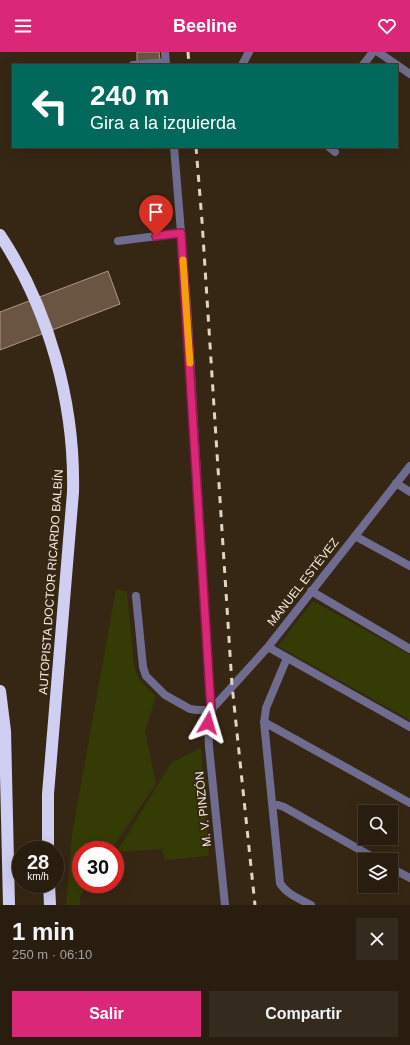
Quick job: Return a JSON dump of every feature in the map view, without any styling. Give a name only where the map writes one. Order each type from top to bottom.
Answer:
[{"type":"highway","name":"AUTOPISTA DOCTOR RICARDO BALBÍN","points":[[0,235],[15,257],[50,341],[58,366],[66,401],[74,464],[73,492],[48,794],[48,841]]},
{"type":"highway","points":[[0,691],[9,905]]},
{"type":"highway","points":[[49,893],[50,905]]},
{"type":"street","points":[[165,52],[166,64]]},
{"type":"street","points":[[243,64],[249,52]]},
{"type":"street","points":[[364,64],[373,52]]},
{"type":"street","points":[[378,52],[396,64]]},
{"type":"street","points":[[398,66],[410,74]]},
{"type":"street","name":"M. V. PINZÓN","points":[[174,148],[181,233],[211,710],[208,723],[209,747],[225,905]]},
{"type":"street","points":[[118,241],[181,233]]},
{"type":"street","name":"MANUEL ESTÉVEZ","points":[[211,710],[268,647],[410,466]]},
{"type":"street","points":[[396,484],[410,492]]},
{"type":"street","points":[[355,536],[410,566]]},
{"type":"street","points":[[312,591],[410,649]]},
{"type":"street","points":[[136,596],[143,667],[146,676],[165,695],[190,709],[211,710]]},
{"type":"street","points":[[268,647],[410,727]]},
{"type":"street","points":[[288,658],[266,708],[264,722],[280,883],[283,888],[291,894],[311,905]]},
{"type":"street","points":[[264,722],[410,803]]},
{"type":"street","points":[[272,803],[284,807],[366,853]]},
{"type":"street","points":[[398,872],[410,878]]},
{"type":"green space","points":[[116,589],[127,592],[134,666],[142,683],[156,696],[145,731],[156,784],[117,841],[72,841],[72,893],[82,893],[80,896],[80,905],[66,905],[72,835]]},
{"type":"green space","points":[[313,601],[410,655],[410,720],[278,646]]},
{"type":"green space","points":[[201,748],[209,856],[165,860],[162,849],[124,852],[124,841],[171,763]]},
{"type":"building","points":[[137,52],[159,52],[160,60],[137,62]]},
{"type":"building","points":[[108,271],[120,304],[0,350],[0,312]]},
{"type":"railway","points":[[188,52],[189,64]]},
{"type":"railway","points":[[196,148],[232,685],[255,905]]},
{"type":"slow traffic","points":[[183,260],[190,363]]},
{"type":"route","points":[[156,236],[181,233],[187,305],[211,710],[208,723]]}]
